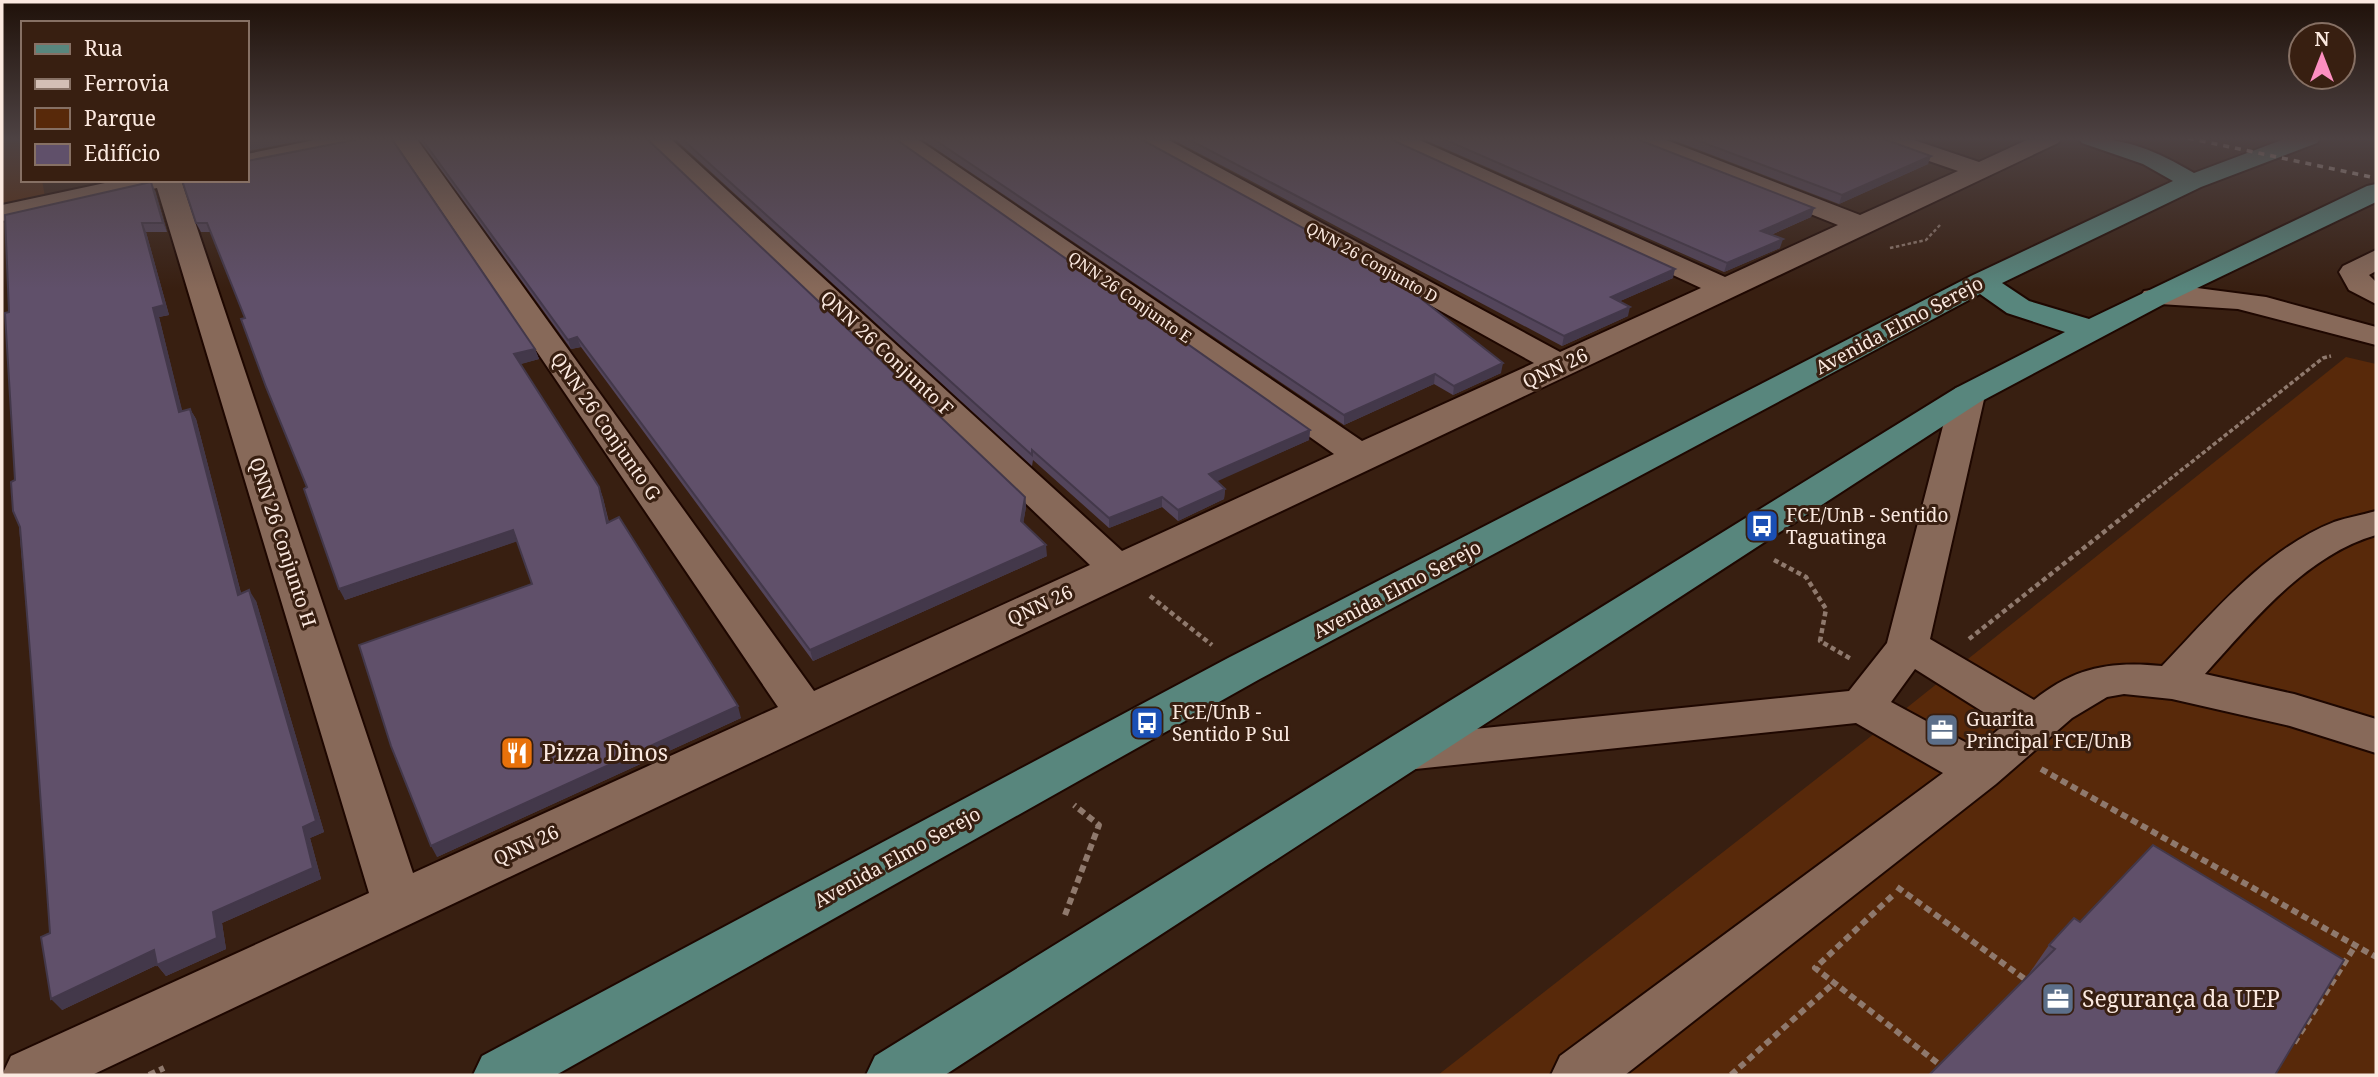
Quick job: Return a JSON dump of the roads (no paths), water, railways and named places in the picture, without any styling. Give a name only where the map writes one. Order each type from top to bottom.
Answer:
[{"type":"main road","name":"Avenida Elmo Serejo","points":[[502,1075],[1002,800],[1981,282],[2177,188]]},
{"type":"main road","points":[[895,1075],[1968,395],[2155,297],[2376,192]]},
{"type":"main road","points":[[1981,282],[2018,307],[2091,330]]},
{"type":"street","points":[[2,213],[118,188]]},
{"type":"street","name":"QNN 26 Conjunto H","points":[[171,188],[398,904]]},
{"type":"street","name":"QNN 26 Conjunto G","points":[[439,188],[807,715]]},
{"type":"street","name":"QNN 26 Conjunto F","points":[[710,188],[1129,579]]},
{"type":"street","name":"QNN 26 Conjunto E","points":[[973,188],[1360,456]]},
{"type":"street","name":"QNN 26 Conjunto D","points":[[1239,188],[1561,365]]},
{"type":"street","points":[[1506,188],[1726,288]]},
{"type":"street","points":[[1768,188],[1861,225]]},
{"type":"street","name":"QNN 26","points":[[31,1075],[807,715],[1129,579],[1360,456],[1940,188]]},
{"type":"street","points":[[2376,259],[2353,272],[2359,284],[2376,295]]},
{"type":"street","points":[[2155,297],[2221,297],[2376,336]]},
{"type":"street","points":[[1898,673],[1968,395]]},
{"type":"street","points":[[2172,683],[2256,594],[2316,549],[2362,525],[2376,523]]},
{"type":"street","points":[[1898,673],[2006,747]]},
{"type":"street","points":[[1406,753],[1898,673],[2006,747]]},
{"type":"street","points":[[1580,1075],[2077,692],[2096,684],[2124,678],[2172,683],[2294,710],[2376,736]]},
{"type":"place","name":"FCE/UnB - Sentido Taguatinga","points":[[1762,526]]},
{"type":"place","name":"FCE/UnB - Sentido P Sul","points":[[1147,723]]},
{"type":"place","name":"Guarita Principal FCE/UnB","points":[[1942,730]]},
{"type":"place","name":"Pizza Dinos","points":[[517,753]]},
{"type":"place","name":"Segurança da UEP","points":[[2058,999]]}]
